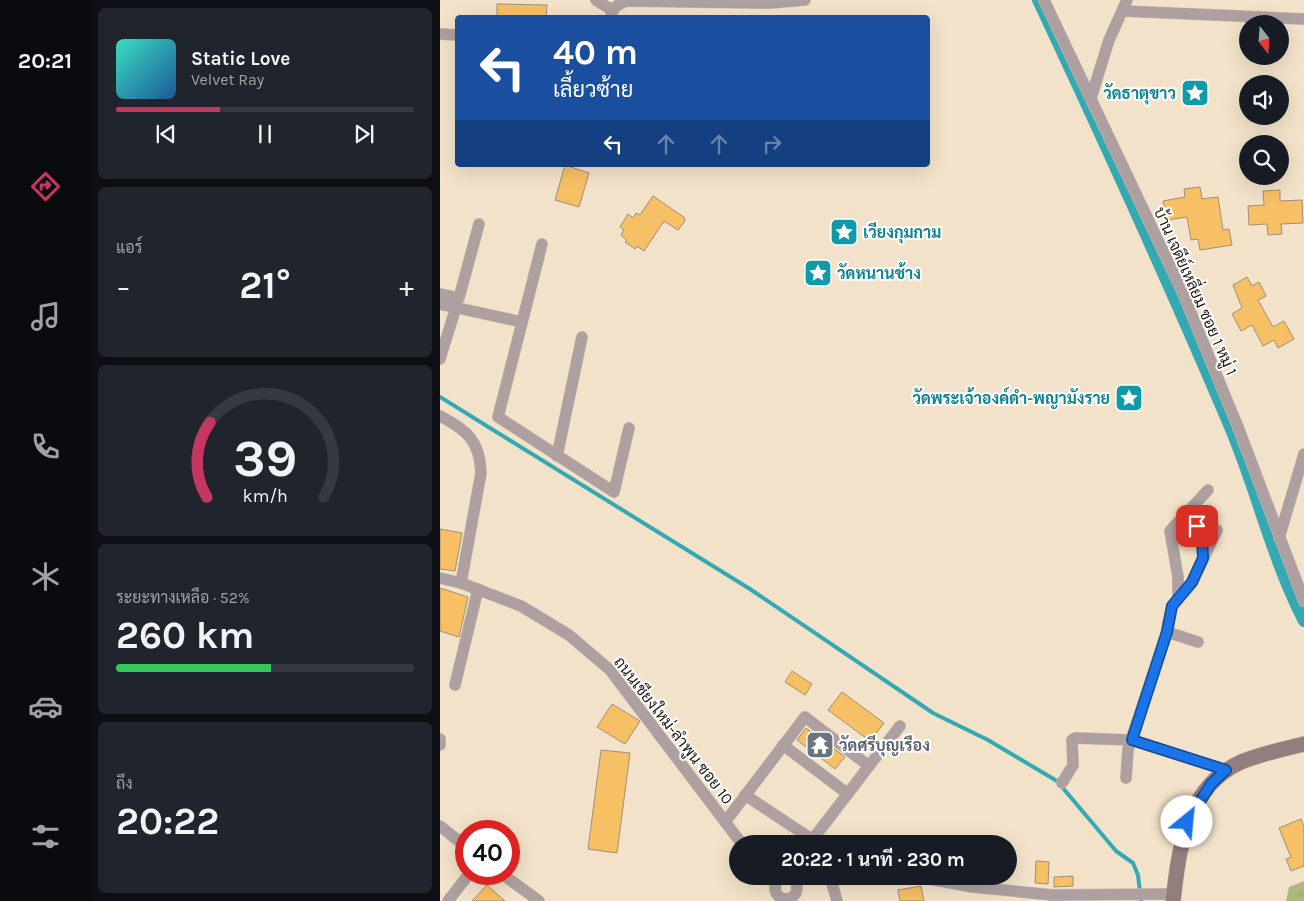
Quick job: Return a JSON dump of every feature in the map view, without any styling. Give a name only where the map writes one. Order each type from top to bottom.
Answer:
[{"type":"street","points":[[596,0],[611,14],[618,4],[627,1],[770,4],[805,0]]},
{"type":"street","name":"บ้าน เจดีย์เหลี่ยม ซอย 1 หมู่ 1","points":[[1044,0],[1091,98],[1118,160],[1182,291],[1238,427],[1278,538],[1304,601]]},
{"type":"street","points":[[1091,98],[1109,40],[1125,5],[1304,19]]},
{"type":"street","points":[[440,34],[455,36]]},
{"type":"street","points":[[440,294],[459,298],[479,224]]},
{"type":"street","points":[[542,244],[498,417],[614,492],[629,428]]},
{"type":"street","points":[[440,304],[522,322]]},
{"type":"street","points":[[440,359],[456,307]]},
{"type":"street","points":[[557,456],[582,337]]},
{"type":"street","points":[[440,416],[461,427],[477,447],[480,460],[481,473],[462,583]]},
{"type":"street","points":[[1278,538],[1304,454]]},
{"type":"street","points":[[1178,596],[1178,577],[1170,531],[1208,490]]},
{"type":"street","points":[[1174,528],[1186,522],[1197,526],[1202,539],[1203,558]]},
{"type":"street","points":[[1126,778],[1132,740],[1167,632],[1172,606],[1178,596],[1192,582],[1217,530]]},
{"type":"street","name":"ถนนเชียงใหม่-ลำพูน ซอย 10","points":[[440,578],[462,583],[520,606],[569,635],[610,670],[735,835]]},
{"type":"street","points":[[455,685],[478,589]]},
{"type":"street","points":[[1167,632],[1198,642]]},
{"type":"street","points":[[725,822],[805,717],[869,766]]},
{"type":"street","points":[[820,835],[848,794],[900,726]]},
{"type":"street","points":[[440,739],[440,745]]},
{"type":"street","points":[[1062,783],[1073,765],[1074,739],[1132,740],[1226,770]]},
{"type":"street","points":[[991,885],[1052,895],[1135,893],[1169,896],[1179,850],[1191,812],[1211,784],[1226,770],[1242,762],[1304,744]]},
{"type":"street","points":[[783,745],[848,794]]},
{"type":"street","points":[[745,795],[807,835]]},
{"type":"street","points":[[440,826],[455,838]]},
{"type":"street","points":[[448,901],[460,885]]},
{"type":"street","points":[[517,885],[539,901]]},
{"type":"street","points":[[774,885],[776,892],[782,900],[790,899],[796,893],[795,885]]},
{"type":"street","points":[[833,885],[837,901]]},
{"type":"green space","points":[[1304,881],[1304,901],[1286,901],[1289,887]]},
{"type":"building","points":[[497,4],[547,5],[546,15],[497,15]]},
{"type":"building","points":[[564,167],[571,167],[589,173],[579,207],[555,200]]},
{"type":"building","points":[[1200,187],[1202,199],[1218,197],[1223,230],[1229,229],[1232,245],[1200,250],[1198,239],[1191,240],[1187,217],[1167,220],[1163,201],[1185,197],[1184,189]]},
{"type":"building","points":[[1280,190],[1280,201],[1302,200],[1303,223],[1281,224],[1282,234],[1268,235],[1267,224],[1249,225],[1248,206],[1264,205],[1263,191]]},
{"type":"building","points":[[653,196],[685,218],[684,222],[678,230],[664,221],[644,251],[637,246],[635,249],[625,242],[627,240],[621,235],[624,230],[620,227],[628,214],[633,218],[636,213],[640,215]]},
{"type":"building","points":[[1247,277],[1252,286],[1259,282],[1266,296],[1258,300],[1273,327],[1284,321],[1294,339],[1278,348],[1274,340],[1263,346],[1252,325],[1241,331],[1232,314],[1242,308],[1233,285]]},
{"type":"building","points":[[440,529],[462,533],[455,571],[440,569]]},
{"type":"building","points":[[440,588],[468,597],[459,637],[440,631]]},
{"type":"building","points":[[792,671],[812,684],[805,695],[785,682]]},
{"type":"building","points":[[842,692],[884,723],[870,741],[828,710]]},
{"type":"building","points":[[612,704],[640,721],[625,744],[597,727]]},
{"type":"building","name":"วัดศรีบุญเรือง","points":[[806,728],[845,757],[835,769],[797,740]]},
{"type":"building","points":[[601,750],[630,753],[617,853],[588,849]]},
{"type":"building","points":[[1301,819],[1304,826],[1304,866],[1291,871],[1286,859],[1291,857],[1279,828]]},
{"type":"building","points":[[1036,861],[1049,862],[1048,884],[1035,883]]},
{"type":"building","points":[[1073,876],[1073,886],[1054,887],[1054,877]]},
{"type":"building","points":[[487,885],[505,901],[472,901]]},
{"type":"building","points":[[921,886],[924,901],[900,901],[898,890]]},
{"type":"waterway","points":[[1038,0],[1136,212],[1207,373],[1240,451],[1283,574],[1304,621]]},
{"type":"waterway","points":[[440,397],[750,589],[933,713],[988,740],[1057,781],[1116,851],[1133,863],[1138,875],[1141,901]]},
{"type":"place","name":"วัดธาตุขาว","points":[[1195,93]]},
{"type":"place","name":"เวียงกุมกาม","points":[[844,232]]},
{"type":"place","name":"วัดหนานช้าง","points":[[818,273]]},
{"type":"place","name":"วัดพระเจ้าองค์ดำ-พญามังราย","points":[[1129,398]]},
{"type":"place","name":"วัดศรีบุญเรือง","points":[[820,745]]},
{"type":"route","points":[[1187,822],[1199,800],[1211,784],[1226,770],[1132,740],[1167,632],[1172,606],[1178,596],[1192,582],[1203,558],[1202,539],[1197,526]]}]
